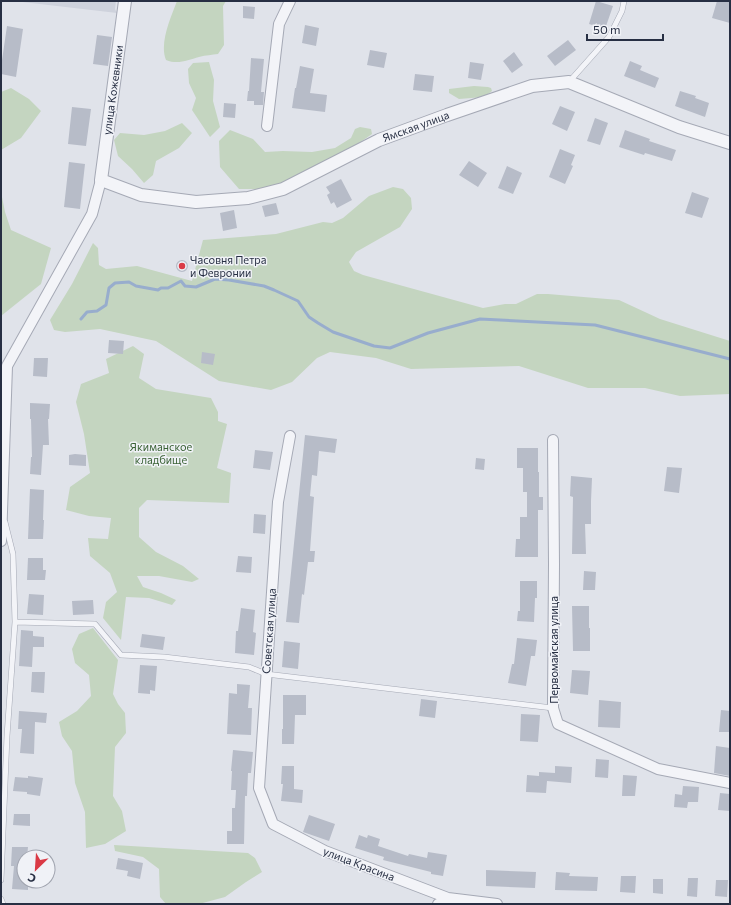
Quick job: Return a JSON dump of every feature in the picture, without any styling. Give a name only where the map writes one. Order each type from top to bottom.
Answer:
[{"type":"street","name":"улица Кожевники","points":[[101,180],[125,1]]},
{"type":"street","points":[[267,126],[279,24],[290,1]]},
{"type":"street","name":"Ямская улица","points":[[101,180],[141,195],[196,202],[248,198],[283,189],[379,140],[447,115],[532,86],[569,82],[679,127],[730,143]]},
{"type":"street","points":[[1,541],[7,366],[92,214],[101,180]]},
{"type":"street","name":"Советская улица","points":[[273,824],[259,788],[278,502],[290,436]]},
{"type":"street","name":"Первомайская улица","points":[[553,440],[553,708],[558,724],[658,769],[730,783]]},
{"type":"street","name":"улица Красина","points":[[273,824],[325,851],[448,898],[497,904]]},
{"type":"street","points":[[438,904],[448,898]]},
{"type":"lane","points":[[569,82],[609,37],[622,11],[624,1]]},
{"type":"lane","points":[[1,880],[7,736],[15,622],[13,554],[2,513]]},
{"type":"lane","points":[[15,622],[95,624],[121,655],[164,657],[242,666],[249,667],[266,674],[553,708]]},
{"type":"lane","points":[[1,900],[4,904]]},
{"type":"shaded area","points":[[14,1],[116,1],[115,9],[117,13]]},
{"type":"green space","points":[[177,1],[226,1],[223,6],[224,45],[218,54],[202,56],[179,62],[166,60],[164,53],[165,38]]},
{"type":"green space","points":[[209,62],[214,80],[213,101],[220,127],[210,137],[192,110],[196,98],[189,83],[188,69],[193,63]]},
{"type":"green space","points":[[474,86],[488,87],[491,88],[492,91],[484,97],[459,99],[449,93],[449,89]]},
{"type":"green space","points":[[11,88],[29,99],[41,111],[21,138],[1,150],[1,92]]},
{"type":"green space","points":[[182,123],[192,133],[179,148],[156,161],[153,175],[144,183],[118,156],[114,140],[120,133],[144,135],[165,131]]},
{"type":"green space","points":[[360,127],[371,129],[372,134],[352,148],[283,183],[258,189],[239,189],[220,167],[219,141],[230,130],[253,139],[265,152],[312,152],[335,148],[351,138],[355,129]]},
{"type":"green space","points":[[393,187],[403,189],[411,198],[412,209],[400,227],[356,252],[349,262],[354,271],[363,275],[483,308],[505,304],[516,304],[537,294],[619,300],[660,319],[730,341],[730,394],[680,396],[645,388],[588,388],[519,366],[411,369],[376,358],[330,352],[317,358],[292,382],[271,390],[219,381],[156,341],[100,329],[65,332],[54,330],[50,320],[72,284],[93,243],[98,248],[99,265],[106,269],[137,266],[192,281],[203,240],[276,234],[323,222],[332,223],[343,218],[369,196]]},
{"type":"green space","points":[[1,192],[5,212],[11,230],[51,248],[41,284],[1,316]]},
{"type":"green space","name":"Якиманское кладбище","points":[[133,346],[144,354],[139,378],[156,389],[211,398],[218,412],[218,421],[227,424],[217,468],[231,473],[229,503],[147,500],[139,508],[139,537],[156,552],[183,566],[199,579],[192,582],[159,576],[137,576],[143,587],[176,600],[172,605],[149,598],[126,597],[121,640],[103,618],[106,602],[117,592],[110,573],[90,556],[88,538],[108,539],[111,518],[89,516],[66,510],[70,487],[90,473],[84,434],[76,402],[81,384],[109,373],[106,359]]},
{"type":"green space","points":[[93,628],[118,660],[113,694],[125,713],[126,733],[115,747],[113,796],[122,811],[126,831],[105,844],[86,848],[85,812],[75,783],[72,751],[62,736],[59,722],[77,711],[91,696],[89,675],[75,663],[72,649],[79,634]]},
{"type":"green space","points":[[114,845],[248,853],[255,858],[262,872],[225,897],[199,904],[166,904],[160,897],[159,869],[143,857],[115,851]]},
{"type":"building","points":[[596,1],[613,6],[605,29],[589,24]]},
{"type":"building","points":[[717,1],[730,1],[730,23],[712,18]]},
{"type":"building","points":[[243,6],[255,7],[254,19],[243,18]]},
{"type":"building","points":[[305,25],[319,28],[316,46],[302,43]]},
{"type":"building","points":[[7,26],[23,29],[16,77],[1,74]]},
{"type":"building","points":[[97,35],[112,37],[108,66],[93,64]]},
{"type":"building","points":[[568,40],[576,50],[555,66],[547,56]]},
{"type":"building","points":[[370,50],[387,53],[384,68],[367,65]]},
{"type":"building","points":[[514,52],[523,65],[512,73],[503,61]]},
{"type":"building","points":[[251,58],[264,59],[261,92],[264,92],[263,105],[254,105],[254,101],[247,101]]},
{"type":"building","points":[[630,61],[642,66],[640,70],[659,78],[655,88],[624,76]]},
{"type":"building","points":[[470,62],[484,64],[481,80],[468,78]]},
{"type":"building","points":[[300,66],[314,69],[310,93],[327,95],[325,112],[292,108]]},
{"type":"building","points":[[415,74],[434,76],[432,92],[413,90]]},
{"type":"building","points":[[680,91],[696,96],[695,98],[709,103],[705,117],[675,106]]},
{"type":"building","points":[[224,103],[236,104],[235,118],[223,117]]},
{"type":"building","points":[[560,106],[575,112],[567,131],[552,124]]},
{"type":"building","points":[[72,107],[91,109],[86,146],[68,144]]},
{"type":"building","points":[[595,118],[608,123],[600,145],[587,141]]},
{"type":"building","points":[[625,130],[650,139],[649,141],[676,150],[672,161],[645,153],[644,155],[619,147]]},
{"type":"building","points":[[560,149],[575,155],[571,165],[573,166],[565,184],[549,177]]},
{"type":"building","points":[[469,161],[487,173],[478,187],[459,175]]},
{"type":"building","points":[[69,162],[85,164],[80,209],[64,207]]},
{"type":"building","points":[[507,166],[522,173],[513,194],[498,188]]},
{"type":"building","points":[[341,179],[352,200],[337,208],[334,202],[331,204],[327,195],[330,193],[326,187]]},
{"type":"building","points":[[692,192],[709,198],[702,218],[685,213]]},
{"type":"building","points":[[276,203],[279,214],[265,217],[262,206]]},
{"type":"building","points":[[234,210],[237,228],[223,231],[220,213]]},
{"type":"building","name":"Часовня Петра и Февронии","points":[[182,260],[186,262],[188,266],[186,270],[182,272],[178,270],[176,266],[178,262]]},
{"type":"building","points":[[109,340],[124,341],[123,354],[108,353]]},
{"type":"building","points":[[202,352],[215,354],[213,365],[201,363]]},
{"type":"building","points":[[34,358],[48,358],[47,377],[33,376]]},
{"type":"building","points":[[30,403],[50,404],[48,419],[49,445],[43,445],[41,475],[30,474],[32,457]]},
{"type":"building","points":[[305,435],[337,439],[335,453],[319,451],[317,476],[312,475],[310,496],[314,497],[310,551],[315,551],[314,562],[308,562],[304,595],[302,594],[299,623],[286,622]]},
{"type":"building","points":[[517,448],[538,448],[539,497],[543,497],[543,510],[538,510],[538,557],[515,557],[516,539],[520,539],[520,517],[527,517],[527,492],[523,492],[523,468],[517,468]]},
{"type":"building","points":[[255,450],[273,452],[270,470],[253,468]]},
{"type":"building","points":[[69,455],[86,455],[86,466],[69,465]]},
{"type":"building","points":[[476,458],[485,459],[484,470],[475,469]]},
{"type":"building","points":[[667,467],[682,468],[679,493],[664,491]]},
{"type":"building","points":[[571,476],[592,478],[591,524],[585,524],[586,554],[572,554],[573,497],[570,496]]},
{"type":"building","points":[[30,489],[44,490],[43,539],[28,539]]},
{"type":"building","points":[[254,514],[266,515],[265,534],[253,533]]},
{"type":"building","points":[[238,556],[252,557],[251,573],[236,572]]},
{"type":"building","points":[[28,558],[43,558],[43,570],[46,570],[45,580],[27,580]]},
{"type":"building","points":[[584,571],[596,572],[595,590],[583,590]]},
{"type":"building","points":[[520,581],[537,581],[537,598],[535,598],[534,622],[517,621],[518,611],[520,611]]},
{"type":"building","points":[[29,594],[44,595],[43,615],[27,614]]},
{"type":"building","points":[[93,600],[94,614],[73,615],[72,601]]},
{"type":"building","points":[[572,606],[589,606],[590,651],[573,651]]},
{"type":"building","points":[[241,608],[255,610],[253,632],[256,633],[254,655],[235,653],[236,631],[238,631]]},
{"type":"building","points":[[21,630],[33,631],[33,636],[44,637],[44,647],[33,647],[32,667],[19,666]]},
{"type":"building","points":[[142,634],[165,637],[163,650],[140,647]]},
{"type":"building","points":[[517,638],[537,640],[535,656],[531,656],[526,686],[508,683],[512,664],[514,664]]},
{"type":"building","points":[[284,641],[300,643],[298,669],[282,667]]},
{"type":"building","points":[[140,665],[157,666],[155,691],[150,690],[150,694],[138,693]]},
{"type":"building","points":[[572,670],[590,671],[588,695],[570,693]]},
{"type":"building","points":[[32,672],[45,672],[44,693],[31,692]]},
{"type":"building","points":[[237,684],[250,685],[248,708],[252,708],[251,735],[227,734],[229,693],[237,694]]},
{"type":"building","points":[[283,695],[306,695],[306,715],[295,715],[294,744],[282,744]]},
{"type":"building","points":[[421,699],[437,701],[435,718],[419,716]]},
{"type":"building","points":[[599,700],[621,702],[620,728],[598,727]]},
{"type":"building","points":[[721,710],[730,711],[730,732],[719,732]]},
{"type":"building","points":[[19,711],[47,713],[46,723],[35,722],[34,754],[20,753],[22,729],[18,729]]},
{"type":"building","points":[[521,714],[540,715],[538,742],[520,741]]},
{"type":"building","points":[[716,746],[730,748],[730,776],[714,773]]},
{"type":"building","points":[[233,750],[253,752],[251,773],[248,773],[247,796],[245,796],[244,844],[227,844],[227,831],[232,831],[232,808],[235,808],[236,790],[231,790]]},
{"type":"building","points":[[596,759],[609,760],[608,778],[595,777]]},
{"type":"building","points":[[282,766],[294,766],[294,789],[303,790],[302,803],[281,801],[283,784],[281,784]]},
{"type":"building","points":[[555,766],[572,767],[571,783],[547,781],[546,793],[526,792],[527,775],[539,776],[539,772],[555,773]]},
{"type":"building","points":[[623,775],[637,776],[635,796],[622,796]]},
{"type":"building","points":[[28,776],[43,778],[40,796],[27,794],[27,792],[13,791],[15,777],[28,778]]},
{"type":"building","points":[[683,786],[699,787],[698,802],[688,802],[687,808],[674,807],[675,794],[682,795]]},
{"type":"building","points":[[720,793],[730,794],[730,811],[718,810]]},
{"type":"building","points":[[14,814],[30,814],[30,826],[13,825]]},
{"type":"building","points":[[309,815],[335,824],[329,841],[303,832]]},
{"type":"building","points":[[359,835],[367,838],[368,835],[380,839],[378,846],[408,856],[409,854],[427,858],[428,852],[447,855],[443,876],[383,860],[384,857],[355,848]]},
{"type":"building","points":[[12,847],[28,847],[28,849],[16,849],[16,889],[28,890],[12,889],[14,866],[11,866]]},
{"type":"building","points":[[118,858],[143,863],[140,879],[127,876],[128,871],[116,869]]},
{"type":"building","points":[[486,870],[536,872],[535,888],[486,886]]},
{"type":"building","points":[[556,872],[570,873],[569,876],[598,877],[597,891],[555,890]]},
{"type":"building","points":[[621,876],[636,876],[635,893],[620,892]]},
{"type":"building","points":[[688,878],[698,878],[697,897],[687,896]]},
{"type":"building","points":[[653,879],[663,879],[663,894],[653,893]]},
{"type":"building","points":[[716,880],[728,880],[727,897],[715,896]]},
{"type":"waterway","points":[[81,319],[87,312],[97,311],[106,305],[109,288],[115,283],[129,282],[136,286],[158,290],[161,288],[168,288],[181,281],[185,286],[196,287],[215,279],[264,286],[274,290],[298,301],[309,317],[333,332],[374,346],[390,348],[428,333],[480,319],[595,325],[730,359]]},
{"type":"place","name":"Часовня Петра и Февронии","points":[[182,266]]}]
